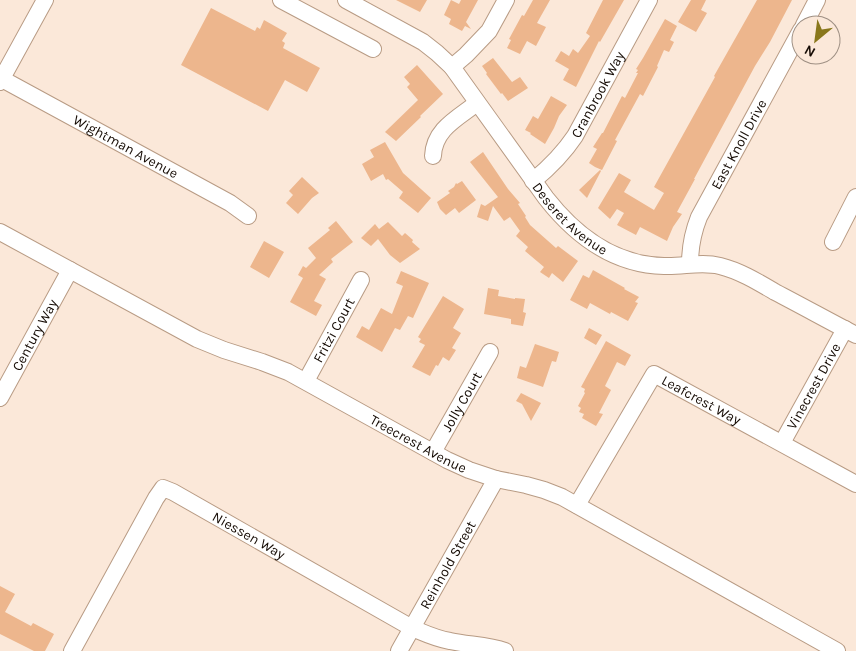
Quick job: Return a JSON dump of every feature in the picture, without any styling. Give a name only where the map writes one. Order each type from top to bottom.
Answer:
[{"type":"street","points":[[1,81],[45,0]]},
{"type":"street","points":[[281,0],[373,49]]},
{"type":"street","name":"Deseret Avenue","points":[[346,0],[423,42],[452,67],[558,212],[585,238],[619,257],[635,262],[666,266],[713,264],[737,271],[851,332]]},
{"type":"street","points":[[452,67],[489,31],[506,0]]},
{"type":"street","name":"Cranbrook Way","points":[[534,181],[550,167],[576,136],[649,0]]},
{"type":"street","points":[[810,15],[818,0]]},
{"type":"street","name":"East Knoll Drive","points":[[690,264],[693,234],[699,217],[791,48]]},
{"type":"street","name":"Wightman Avenue","points":[[1,81],[230,204],[248,216]]},
{"type":"street","points":[[433,156],[433,148],[440,133],[446,126],[477,103]]},
{"type":"street","points":[[833,242],[856,197]]},
{"type":"street","name":"Treecrest Avenue","points":[[0,232],[206,343],[288,372],[469,470],[544,490],[562,497],[837,651]]},
{"type":"street","name":"Century Way","points":[[2,389],[70,270]]},
{"type":"street","name":"Fritzi Court","points":[[306,381],[360,280]]},
{"type":"street","name":"Vinecrest Drive","points":[[782,442],[851,332]]},
{"type":"street","name":"Jolly Court","points":[[433,452],[490,352]]},
{"type":"street","name":"Leafcrest Way","points":[[578,506],[654,374],[856,484]]},
{"type":"street","name":"Reinhold Street","points":[[399,651],[496,478]]},
{"type":"street","name":"Niessen Way","points":[[72,651],[163,488],[412,628],[433,637],[449,641],[505,651]]},
{"type":"building","points":[[396,0],[427,0],[420,12]]},
{"type":"building","points":[[451,0],[459,4],[461,0],[478,0],[466,22],[471,29],[465,26],[462,31],[449,24],[451,19],[444,15]]},
{"type":"building","points":[[533,0],[550,0],[537,23],[546,27],[536,46],[527,41],[520,54],[507,48],[511,40],[509,39],[522,15],[524,16]]},
{"type":"building","points":[[603,0],[624,0],[599,41],[576,87],[563,80],[569,69],[555,61],[561,51],[569,56],[573,49],[578,53],[590,36],[586,33]]},
{"type":"building","points":[[691,0],[706,0],[701,10],[707,13],[696,32],[678,22]]},
{"type":"building","points":[[757,0],[792,0],[694,179],[677,212],[682,214],[673,227],[667,241],[640,227],[636,235],[617,225],[624,213],[617,209],[610,219],[598,208],[619,173],[631,180],[624,192],[654,210],[664,193],[654,187]]},
{"type":"building","points":[[211,8],[255,31],[257,27],[260,29],[264,20],[287,33],[282,41],[285,43],[283,48],[320,68],[307,92],[285,80],[268,111],[181,65]]},
{"type":"building","points":[[665,19],[677,26],[670,40],[674,42],[669,52],[664,50],[658,67],[643,96],[640,94],[615,140],[617,141],[602,170],[595,167],[589,163],[597,149],[593,147],[603,133],[622,96],[625,98],[638,73],[636,73],[638,70],[636,69]]},
{"type":"building","points":[[493,58],[512,82],[520,77],[528,88],[508,101],[486,74],[482,66]]},
{"type":"building","points":[[417,65],[443,94],[396,141],[385,132],[418,100],[407,87],[410,84],[404,77]]},
{"type":"building","points":[[551,96],[567,105],[559,116],[545,144],[525,130],[533,116],[538,119]]},
{"type":"building","points":[[385,142],[403,173],[431,198],[418,213],[399,198],[403,192],[388,179],[386,180],[383,174],[371,181],[362,164],[374,157],[370,150]]},
{"type":"building","points":[[483,152],[520,203],[518,204],[530,225],[556,248],[558,246],[578,261],[563,282],[552,273],[549,278],[540,272],[544,267],[525,251],[528,247],[516,236],[520,231],[510,217],[504,221],[493,206],[488,221],[477,217],[481,204],[485,206],[498,197],[470,162]]},
{"type":"building","points":[[601,171],[587,198],[579,190]]},
{"type":"building","points":[[302,177],[319,193],[298,214],[286,203],[293,195],[289,191]]},
{"type":"building","points":[[462,181],[476,200],[459,213],[455,208],[446,215],[440,209],[437,202],[450,193],[448,191],[456,183]]},
{"type":"building","points":[[336,221],[353,242],[331,259],[333,262],[319,275],[326,279],[314,301],[322,305],[316,316],[290,302],[303,278],[298,275],[303,266],[306,268],[316,258],[308,248],[330,230],[328,228]]},
{"type":"building","points":[[388,222],[402,236],[405,233],[420,249],[400,263],[390,255],[378,239],[371,246],[361,238],[375,224],[379,229]]},
{"type":"building","points":[[264,241],[284,252],[269,278],[250,267]]},
{"type":"building","points":[[593,270],[639,297],[635,302],[638,303],[628,321],[590,303],[587,309],[570,300],[583,275],[589,278]]},
{"type":"building","points":[[401,271],[429,283],[413,318],[408,316],[400,330],[395,328],[382,352],[356,337],[362,326],[369,330],[381,308],[392,314],[403,286],[396,283]]},
{"type":"building","points":[[488,288],[499,290],[498,296],[525,299],[523,312],[526,313],[523,326],[511,324],[511,319],[484,314]]},
{"type":"building","points":[[443,296],[464,309],[453,328],[461,333],[452,348],[456,350],[449,361],[443,357],[430,376],[412,367],[425,345],[419,342],[421,339],[418,337]]},
{"type":"building","points":[[589,328],[602,335],[596,345],[584,338]]},
{"type":"building","points":[[606,341],[631,355],[625,366],[617,362],[605,386],[611,390],[599,413],[603,414],[596,426],[582,418],[584,414],[579,412],[581,408],[578,406],[585,393],[585,389],[581,387]]},
{"type":"building","points":[[535,344],[559,352],[556,362],[552,361],[543,387],[517,378],[520,366],[526,368]]},
{"type":"building","points":[[521,393],[541,403],[531,421],[522,404],[516,401]]},
{"type":"building","points":[[0,586],[15,594],[5,612],[31,626],[33,623],[54,634],[45,651],[34,651],[0,634]]}]
